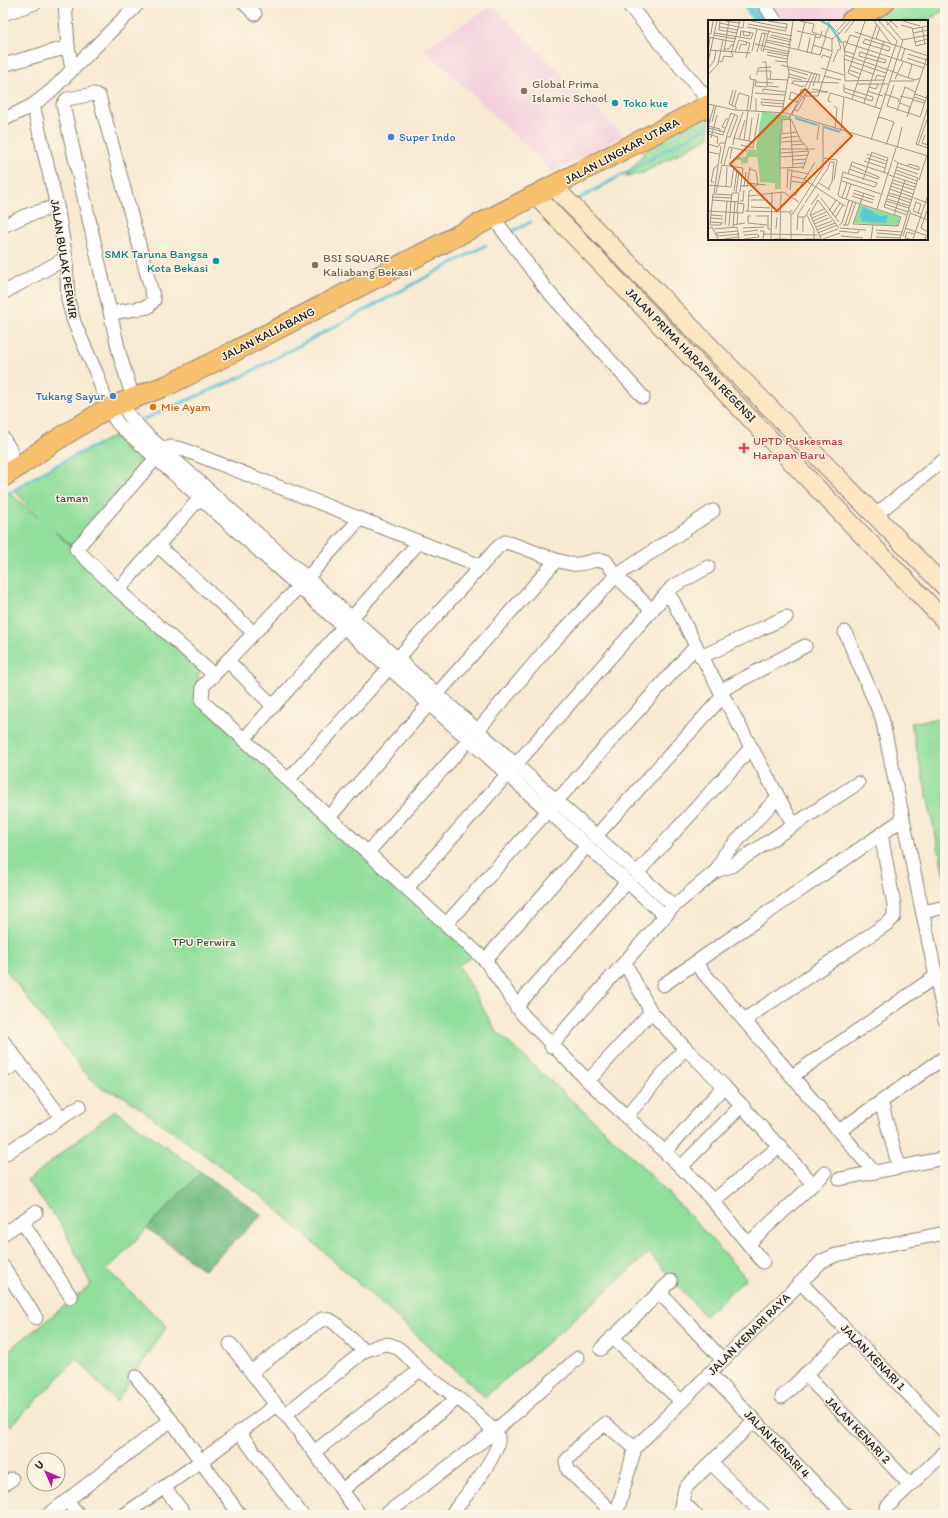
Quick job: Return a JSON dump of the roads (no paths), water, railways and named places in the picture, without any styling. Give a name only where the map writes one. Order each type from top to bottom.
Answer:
[{"type":"main road","points":[[853,20],[884,3]]},
{"type":"main road","name":"JALAN LINGKAR UTARA","points":[[546,206],[708,106]]},
{"type":"main road","name":"JALAN KALIABANG","points":[[3,477],[55,441],[122,410],[168,385],[496,221],[546,206]]},
{"type":"street","points":[[3,14],[35,3]]},
{"type":"street","points":[[65,3],[68,47],[72,69]]},
{"type":"street","points":[[3,120],[34,105],[51,91],[139,3]]},
{"type":"street","points":[[244,3],[255,14]]},
{"type":"street","points":[[627,3],[708,100]]},
{"type":"street","points":[[764,3],[774,20]]},
{"type":"street","points":[[3,65],[68,47]]},
{"type":"street","points":[[111,313],[148,307],[154,300],[99,96],[94,94],[67,99],[64,105],[120,356],[122,410],[142,438],[473,735],[515,764],[674,906]]},
{"type":"street","name":"JALAN BULAK PERWIR","points":[[34,105],[66,258],[68,300],[74,322],[98,377],[122,410]]},
{"type":"street","name":"JALAN PRIMA HARAPAN REGENSI","points":[[562,195],[763,415],[945,622]]},
{"type":"street","points":[[3,226],[25,216],[56,206]]},
{"type":"street","name":"JALAN PRIMA HARAPAN REGENSI","points":[[546,206],[763,415],[874,516],[945,587]]},
{"type":"street","points":[[496,221],[545,288],[643,397]]},
{"type":"street","points":[[3,293],[66,258]]},
{"type":"street","points":[[3,438],[11,451],[3,477]]},
{"type":"street","points":[[214,675],[118,590],[76,549],[160,454],[171,447],[182,449],[359,520],[481,566]]},
{"type":"street","points":[[160,454],[200,498],[303,582]]},
{"type":"street","points":[[874,516],[945,459]]},
{"type":"street","points":[[118,590],[200,498]]},
{"type":"street","points":[[368,852],[473,735],[549,646],[616,576],[713,511]]},
{"type":"street","points":[[359,520],[303,582],[203,686],[202,701],[245,738],[485,960],[516,1006],[551,1046],[681,1167],[713,1201],[749,1243],[763,1262]]},
{"type":"street","points":[[245,738],[419,542]]},
{"type":"street","points":[[289,779],[498,547],[505,542],[556,561],[574,565],[593,559],[606,561],[616,576],[652,610]]},
{"type":"street","points":[[158,546],[254,633]]},
{"type":"street","points":[[330,816],[556,561]]},
{"type":"street","points":[[407,888],[672,587],[708,567]]},
{"type":"street","points":[[667,593],[673,601],[698,652],[793,824]]},
{"type":"street","points":[[446,924],[557,801],[698,652],[786,617]]},
{"type":"street","points":[[845,632],[882,718],[945,1020]]},
{"type":"street","points":[[596,836],[721,693],[805,646]]},
{"type":"street","points":[[228,661],[273,706]]},
{"type":"street","points":[[473,735],[506,774],[665,916]]},
{"type":"street","points":[[637,873],[751,748]]},
{"type":"street","points":[[551,1046],[674,906],[716,871],[731,866],[793,824],[858,783]]},
{"type":"street","points":[[716,871],[725,854],[778,797]]},
{"type":"street","points":[[663,985],[903,819]]},
{"type":"street","points":[[744,1020],[888,923],[894,917],[894,905],[881,834]]},
{"type":"street","points":[[485,960],[587,846]]},
{"type":"street","points":[[516,1006],[627,882]]},
{"type":"street","points":[[922,912],[945,907]]},
{"type":"street","points":[[625,963],[651,1012],[742,1105],[813,1184]]},
{"type":"street","points":[[695,963],[874,1172]]},
{"type":"street","points":[[792,1076],[936,976]]},
{"type":"street","points":[[588,1082],[651,1012]]},
{"type":"street","points":[[3,1041],[61,1117]]},
{"type":"street","points":[[626,1117],[685,1048]]},
{"type":"street","points":[[839,1131],[945,1057]]},
{"type":"street","points":[[3,1072],[19,1062]]},
{"type":"street","points":[[665,1152],[724,1086]]},
{"type":"street","points":[[881,1102],[899,1167]]},
{"type":"street","points":[[681,1167],[742,1105]]},
{"type":"street","points":[[3,1155],[80,1106]]},
{"type":"street","points":[[713,1201],[780,1146]]},
{"type":"street","points":[[840,1179],[945,1158]]},
{"type":"street","points":[[749,1243],[825,1173]]},
{"type":"street","points":[[3,1234],[36,1212]]},
{"type":"street","points":[[22,1221],[70,1297]]},
{"type":"street","name":"JALAN KENARI RAYA","points":[[615,1515],[635,1448],[722,1359],[822,1261],[836,1255],[945,1233]]},
{"type":"street","points":[[3,1266],[36,1318]]},
{"type":"street","points":[[602,1350],[612,1337],[671,1281]]},
{"type":"street","name":"JALAN KENARI 1","points":[[801,1283],[945,1432]]},
{"type":"street","points":[[660,1293],[722,1359]]},
{"type":"street","points":[[252,1371],[322,1319],[330,1320],[335,1323],[364,1351]]},
{"type":"street","points":[[782,1397],[850,1333]]},
{"type":"street","points":[[612,1337],[680,1401]]},
{"type":"street","points":[[230,1344],[252,1371],[276,1405],[286,1414],[360,1515]]},
{"type":"street","points":[[286,1414],[364,1351],[391,1344],[420,1370],[458,1398],[498,1437],[499,1445],[475,1484],[451,1515]]},
{"type":"street","points":[[386,1515],[494,1432],[578,1358]]},
{"type":"street","points":[[314,1452],[420,1370]]},
{"type":"street","name":"JALAN KENARI 4","points":[[709,1373],[845,1515]]},
{"type":"street","name":"JALAN KENARI 2","points":[[805,1374],[910,1485]]},
{"type":"street","points":[[136,1377],[171,1420],[200,1462],[240,1515]]},
{"type":"street","points":[[342,1490],[458,1398]]},
{"type":"street","points":[[129,1514],[276,1405]]},
{"type":"street","points":[[48,1515],[171,1420]]},
{"type":"street","points":[[680,1515],[682,1501],[688,1485],[754,1421]]},
{"type":"street","points":[[615,1515],[568,1470],[566,1461],[584,1442],[605,1424],[635,1448]]},
{"type":"street","points":[[239,1432],[302,1515]]},
{"type":"street","points":[[887,1508],[945,1452]]},
{"type":"street","points":[[711,1463],[764,1515]]},
{"type":"street","points":[[164,1487],[185,1515]]},
{"type":"street","points":[[67,1501],[79,1515]]},
{"type":"street","points":[[682,1501],[696,1515]]},
{"type":"waterway","points":[[747,3],[758,20]]},
{"type":"waterway","points":[[579,199],[708,127]]},
{"type":"waterway","points":[[509,233],[531,222]]},
{"type":"waterway","points":[[144,419],[239,378],[486,245]]},
{"type":"waterway","points":[[3,498],[50,469],[99,444]]},
{"type":"place","name":"Global Prima Islamic School","points":[[524,91]]},
{"type":"place","name":"Toko kue","points":[[615,103]]},
{"type":"place","name":"Super Indo","points":[[391,137]]},
{"type":"place","name":"SMK Taruna Bangsa Kota Bekasi","points":[[216,261]]},
{"type":"place","name":"BSI SQUARE Kaliabang Bekasi","points":[[315,265]]},
{"type":"place","name":"Tukang Sayur","points":[[113,396]]},
{"type":"place","name":"Mie Ayam","points":[[153,407]]},
{"type":"place","name":"UPTD Puskesmas Harapan Baru","points":[[744,448]]},
{"type":"park label","name":"taman","points":[[72,498]]},
{"type":"park label","name":"TPU Perwira","points":[[204,942]]}]
